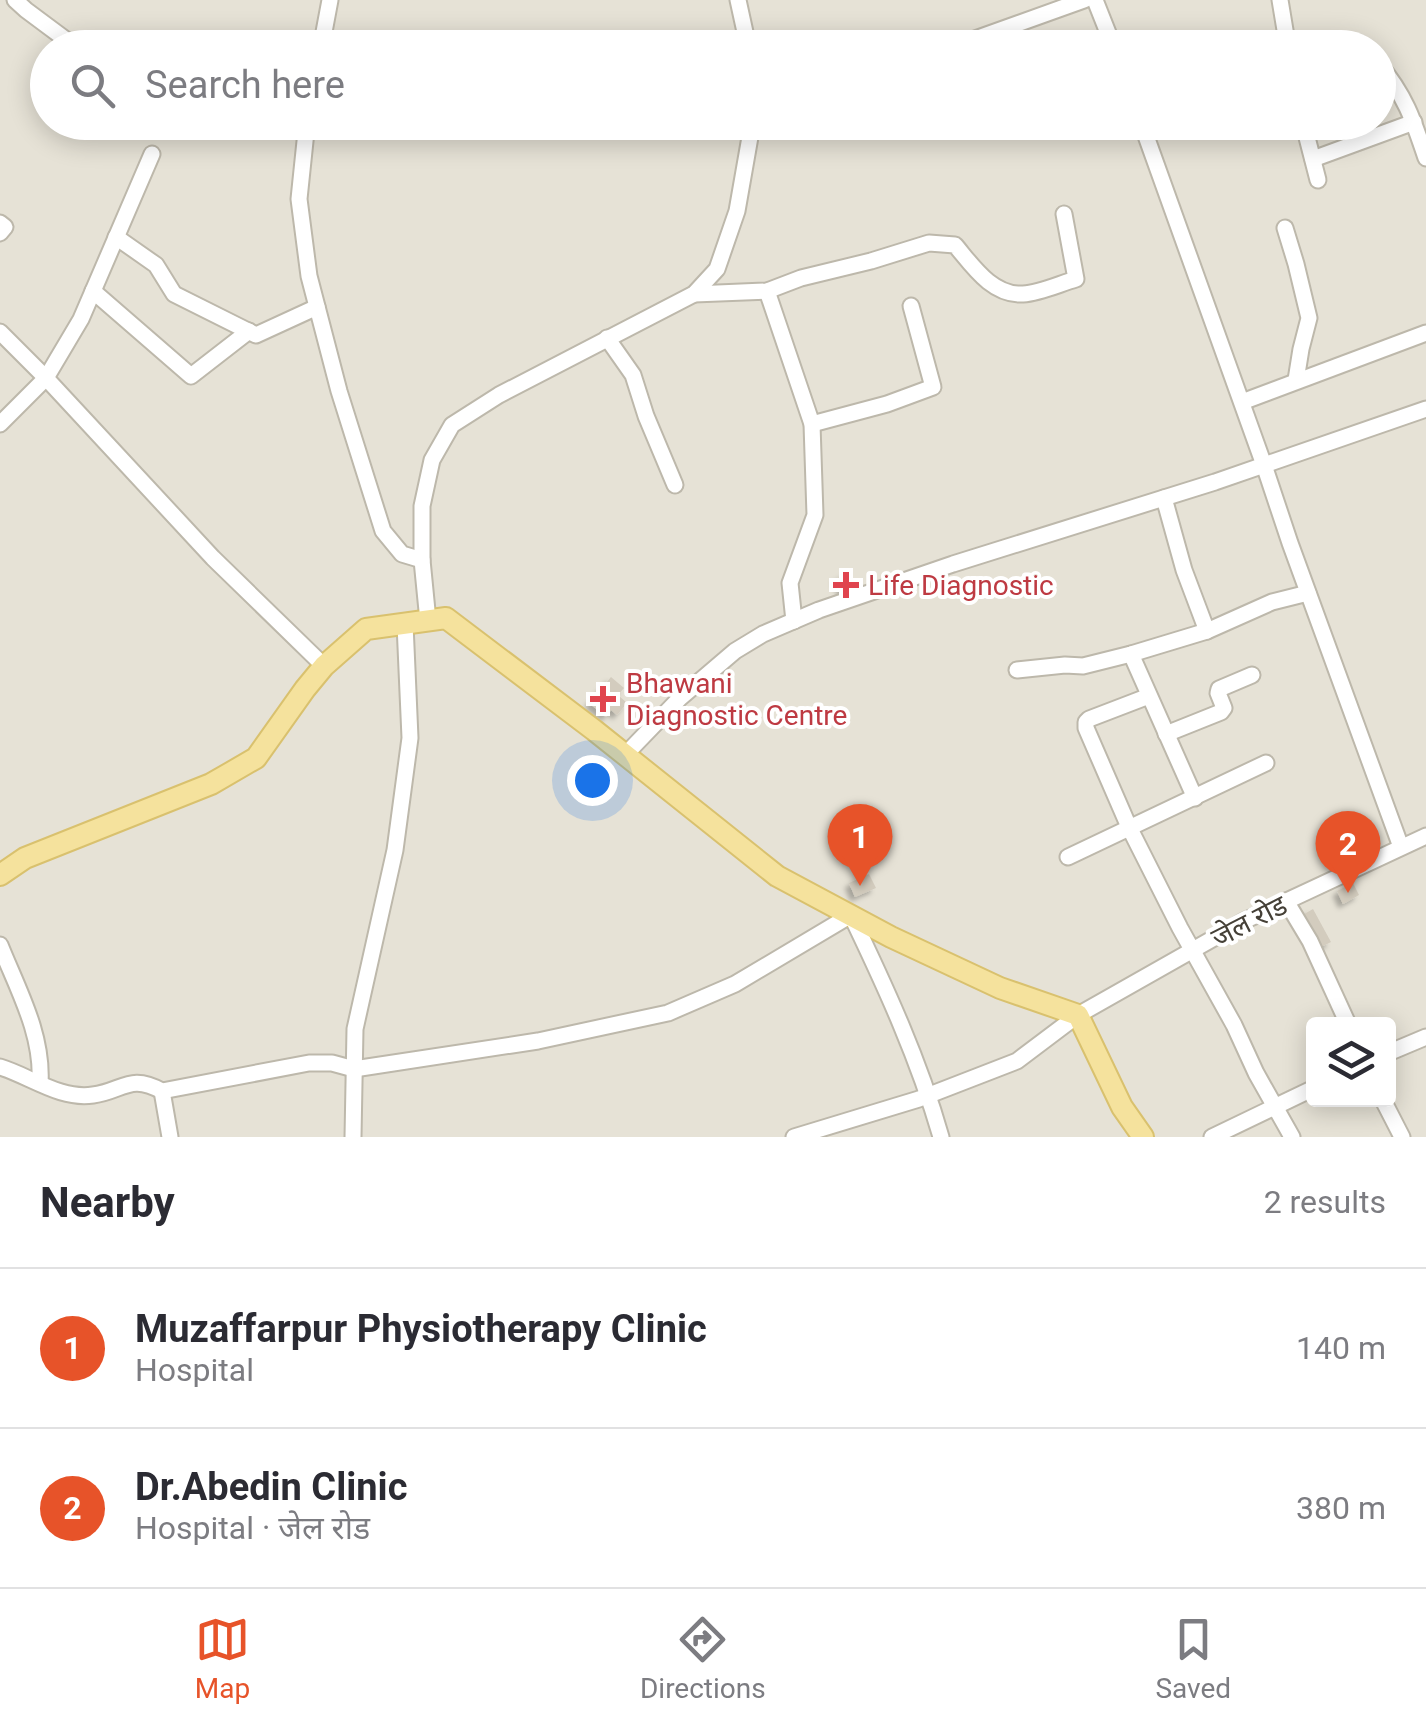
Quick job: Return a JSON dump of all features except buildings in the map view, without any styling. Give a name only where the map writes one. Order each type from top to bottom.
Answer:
[{"type":"main road","points":[[0,876],[25,858],[211,784],[256,758],[324,666],[366,628],[446,618],[777,876],[1000,988],[1078,1015],[1122,1107],[1143,1137]]},
{"type":"street","points":[[15,0],[52,30]]},
{"type":"street","points":[[324,30],[330,0]]},
{"type":"street","points":[[738,0],[745,30]]},
{"type":"street","points":[[1000,30],[1084,0]]},
{"type":"street","points":[[1095,0],[1107,30]]},
{"type":"street","points":[[1280,0],[1285,30]]},
{"type":"street","points":[[1396,84],[1426,158]]},
{"type":"street","points":[[1396,129],[1414,122]]},
{"type":"street","points":[[305,140],[300,199],[308,276],[338,391],[383,531],[402,554],[422,560]]},
{"type":"street","points":[[428,620],[422,506],[432,460],[452,425],[499,395],[694,294],[717,269],[737,211],[750,140]]},
{"type":"street","points":[[1147,140],[1401,848]]},
{"type":"street","points":[[1308,140],[1318,180]]},
{"type":"street","points":[[1313,160],[1366,140]]},
{"type":"street","points":[[0,424],[46,378],[80,319],[152,154]]},
{"type":"street","points":[[694,294],[767,292],[801,278],[930,243],[955,245],[998,289],[1022,294],[1076,280],[1064,214]]},
{"type":"street","points":[[0,223],[5,227],[0,233]]},
{"type":"street","points":[[1285,228],[1309,318],[1296,380]]},
{"type":"street","points":[[116,237],[156,266],[174,294],[256,335],[317,308]]},
{"type":"street","points":[[93,291],[191,376],[249,332]]},
{"type":"street","points":[[767,292],[812,424],[815,516],[790,583],[794,621]]},
{"type":"street","points":[[812,424],[933,387],[912,306]]},
{"type":"street","points":[[0,332],[212,558],[324,666]]},
{"type":"street","points":[[1242,402],[1426,333]]},
{"type":"street","points":[[606,338],[632,375],[676,485]]},
{"type":"street","points":[[626,755],[680,698],[734,651],[763,634],[952,564],[1426,410]]},
{"type":"street","points":[[1164,498],[1184,570],[1207,631]]},
{"type":"street","points":[[1017,670],[1084,666],[1130,654],[1207,631],[1272,602],[1308,592]]},
{"type":"street","points":[[354,1137],[354,1029],[395,850],[410,738],[405,624]]},
{"type":"street","points":[[1130,654],[1195,798]]},
{"type":"street","points":[[1166,734],[1222,712],[1219,690],[1252,675]]},
{"type":"street","points":[[1149,696],[1086,722],[1086,728],[1129,827],[1292,1137]]},
{"type":"street","points":[[1068,857],[1266,763]]},
{"type":"street","name":"जेल रोड","points":[[794,1137],[926,1096],[1017,1061],[1078,1015],[1244,921],[1426,836]]},
{"type":"street","points":[[1286,901],[1345,1017]]},
{"type":"street","points":[[0,1067],[59,1092],[94,1095],[136,1082],[162,1091],[309,1063],[332,1063],[354,1069],[538,1041],[668,1013],[735,984],[851,915],[920,1069],[941,1137]]},
{"type":"street","points":[[0,945],[36,1036],[40,1083]]},
{"type":"street","points":[[1396,1050],[1426,1037]]},
{"type":"street","points":[[162,1091],[170,1137]]},
{"type":"street","points":[[1212,1137],[1306,1092]]},
{"type":"street","points":[[1387,1107],[1402,1137]]},
{"type":"shaded area","points":[[0,0],[1426,0],[1426,1137],[0,1137]]},
{"type":"place","name":"Life Diagnostic","points":[[846,585]]},
{"type":"place","name":"Bhawani Diagnostic Centre","points":[[603,699]]},
{"type":"place","name":"Muzaffarpur Physiotherapy Clinic","points":[[860,886]]},
{"type":"place","name":"Dr.Abedin Clinic","points":[[1348,893]]}]
